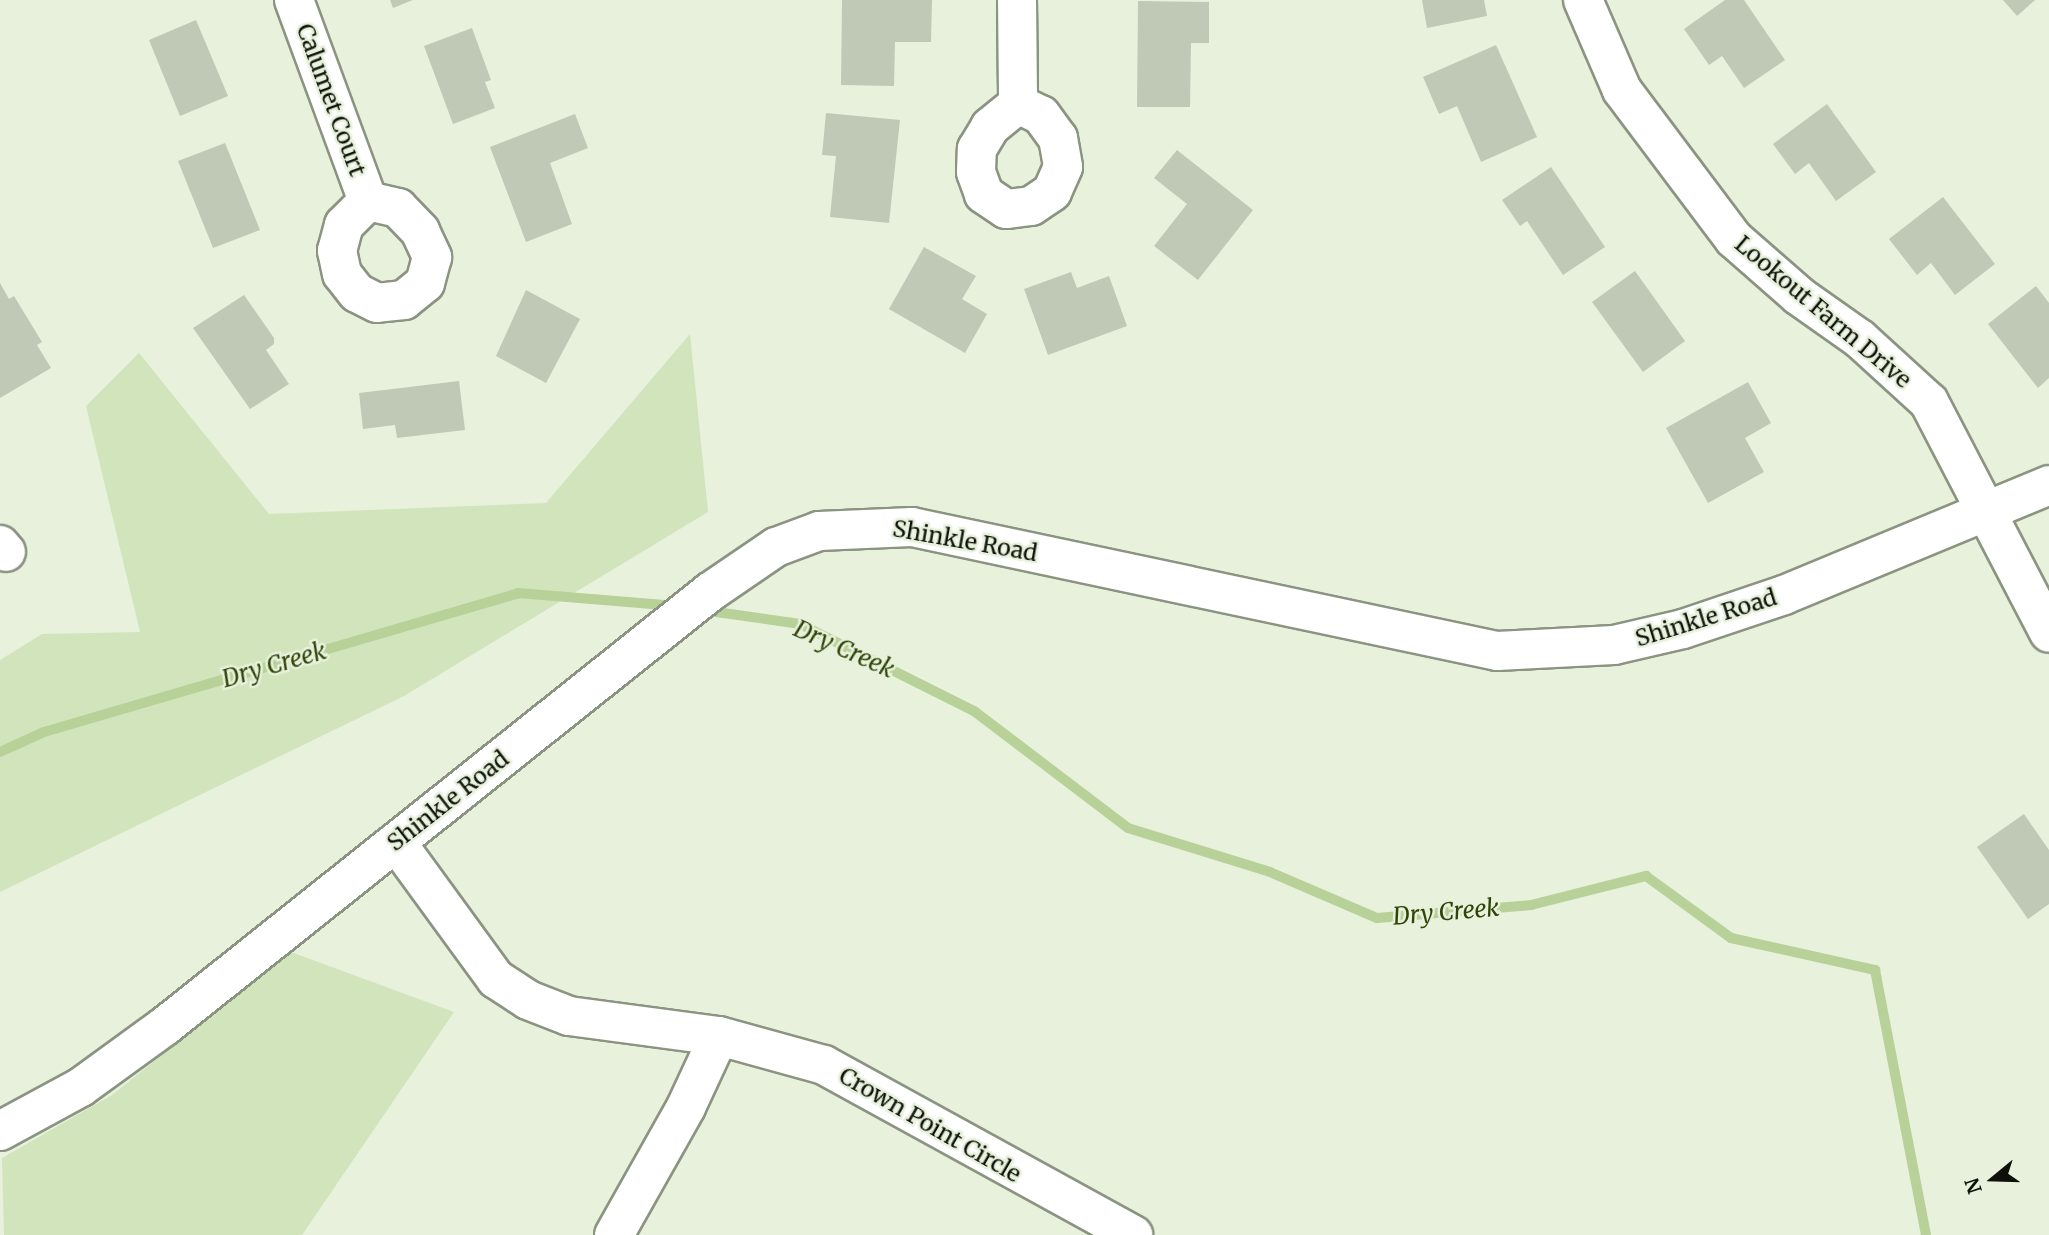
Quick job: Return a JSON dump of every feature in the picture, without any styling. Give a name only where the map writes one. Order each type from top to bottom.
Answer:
[{"type":"street","name":"Calumet Court","points":[[294,0],[368,201]]},
{"type":"street","points":[[1017,0],[1018,104]]},
{"type":"street","name":"Lookout Farm Drive","points":[[1583,0],[1622,90],[1701,200],[1734,239],[1799,296],[1860,339],[1929,402],[1984,514],[2049,633]]},
{"type":"street","name":"Shinkle Road","points":[[0,1131],[81,1087],[165,1026],[710,592],[776,547],[819,531],[912,527],[1497,650],[1614,645],[1683,629],[1784,595],[2049,485]]},
{"type":"street","name":"Crown Point Circle","points":[[396,842],[496,979],[528,1000],[569,1016],[719,1036],[824,1065],[1133,1235]]},
{"type":"street","points":[[614,1235],[687,1107],[719,1036]]},
{"type":"green space","points":[[690,334],[708,512],[404,696],[0,892],[0,660],[42,634],[140,632],[86,406],[139,353],[269,514],[546,503]]},
{"type":"green space","points":[[291,952],[454,1012],[302,1235],[4,1235],[2,1158],[112,1095]]},
{"type":"building","points":[[390,0],[413,0],[393,8]]},
{"type":"building","points":[[842,0],[932,0],[931,42],[895,42],[894,86],[841,85]]},
{"type":"building","points":[[1422,0],[1484,0],[1487,16],[1427,28]]},
{"type":"building","points":[[1725,0],[1744,0],[1785,60],[1744,88],[1722,56],[1709,65],[1684,29]]},
{"type":"building","points":[[2003,0],[2035,0],[2017,16]]},
{"type":"building","points":[[1138,1],[1209,2],[1209,43],[1191,43],[1190,107],[1137,107]]},
{"type":"building","points":[[196,20],[228,96],[180,116],[149,40]]},
{"type":"building","points":[[472,28],[491,80],[485,82],[495,108],[453,124],[424,46]]},
{"type":"building","points":[[1496,45],[1537,137],[1481,162],[1457,106],[1439,114],[1423,77]]},
{"type":"building","points":[[1827,104],[1876,172],[1836,201],[1809,163],[1795,174],[1773,144]]},
{"type":"building","points":[[826,113],[900,120],[889,223],[830,217],[836,156],[822,155]]},
{"type":"building","points":[[575,114],[588,148],[550,163],[572,224],[526,242],[490,147]]},
{"type":"building","points":[[225,143],[260,230],[213,248],[178,161]]},
{"type":"building","points":[[1177,150],[1253,210],[1198,280],[1154,246],[1187,204],[1154,178]]},
{"type":"building","points":[[1551,167],[1605,247],[1563,275],[1527,221],[1520,226],[1502,200]]},
{"type":"building","points":[[1943,197],[1995,264],[1955,295],[1931,263],[1917,275],[1889,239]]},
{"type":"building","points":[[924,247],[976,276],[962,299],[987,314],[965,353],[889,309]]},
{"type":"building","points":[[1635,271],[1685,341],[1643,372],[1592,302]]},
{"type":"building","points":[[1071,272],[1077,288],[1109,276],[1127,326],[1048,355],[1024,289]]},
{"type":"building","points":[[0,283],[9,299],[14,296],[42,342],[37,345],[51,368],[0,398]]},
{"type":"building","points":[[2036,286],[2049,303],[2049,378],[2038,388],[1988,324]]},
{"type":"building","points":[[526,290],[580,319],[546,383],[496,356]]},
{"type":"building","points":[[244,295],[274,338],[274,344],[266,350],[289,384],[250,409],[193,328]]},
{"type":"building","points":[[459,381],[465,430],[397,438],[395,425],[363,429],[359,393]]},
{"type":"building","points":[[1748,382],[1771,423],[1745,438],[1764,472],[1708,503],[1666,428]]},
{"type":"building","points":[[2024,814],[2049,850],[2049,904],[2028,919],[1977,847]]},
{"type":"waterway","name":"Dry Creek","points":[[0,752],[44,732],[518,593],[676,606]]},
{"type":"waterway","name":"Dry Creek","points":[[702,610],[800,624],[974,711],[1128,828],[1270,872],[1377,918],[1531,905],[1646,876],[1731,938],[1875,970],[1926,1235]]}]
